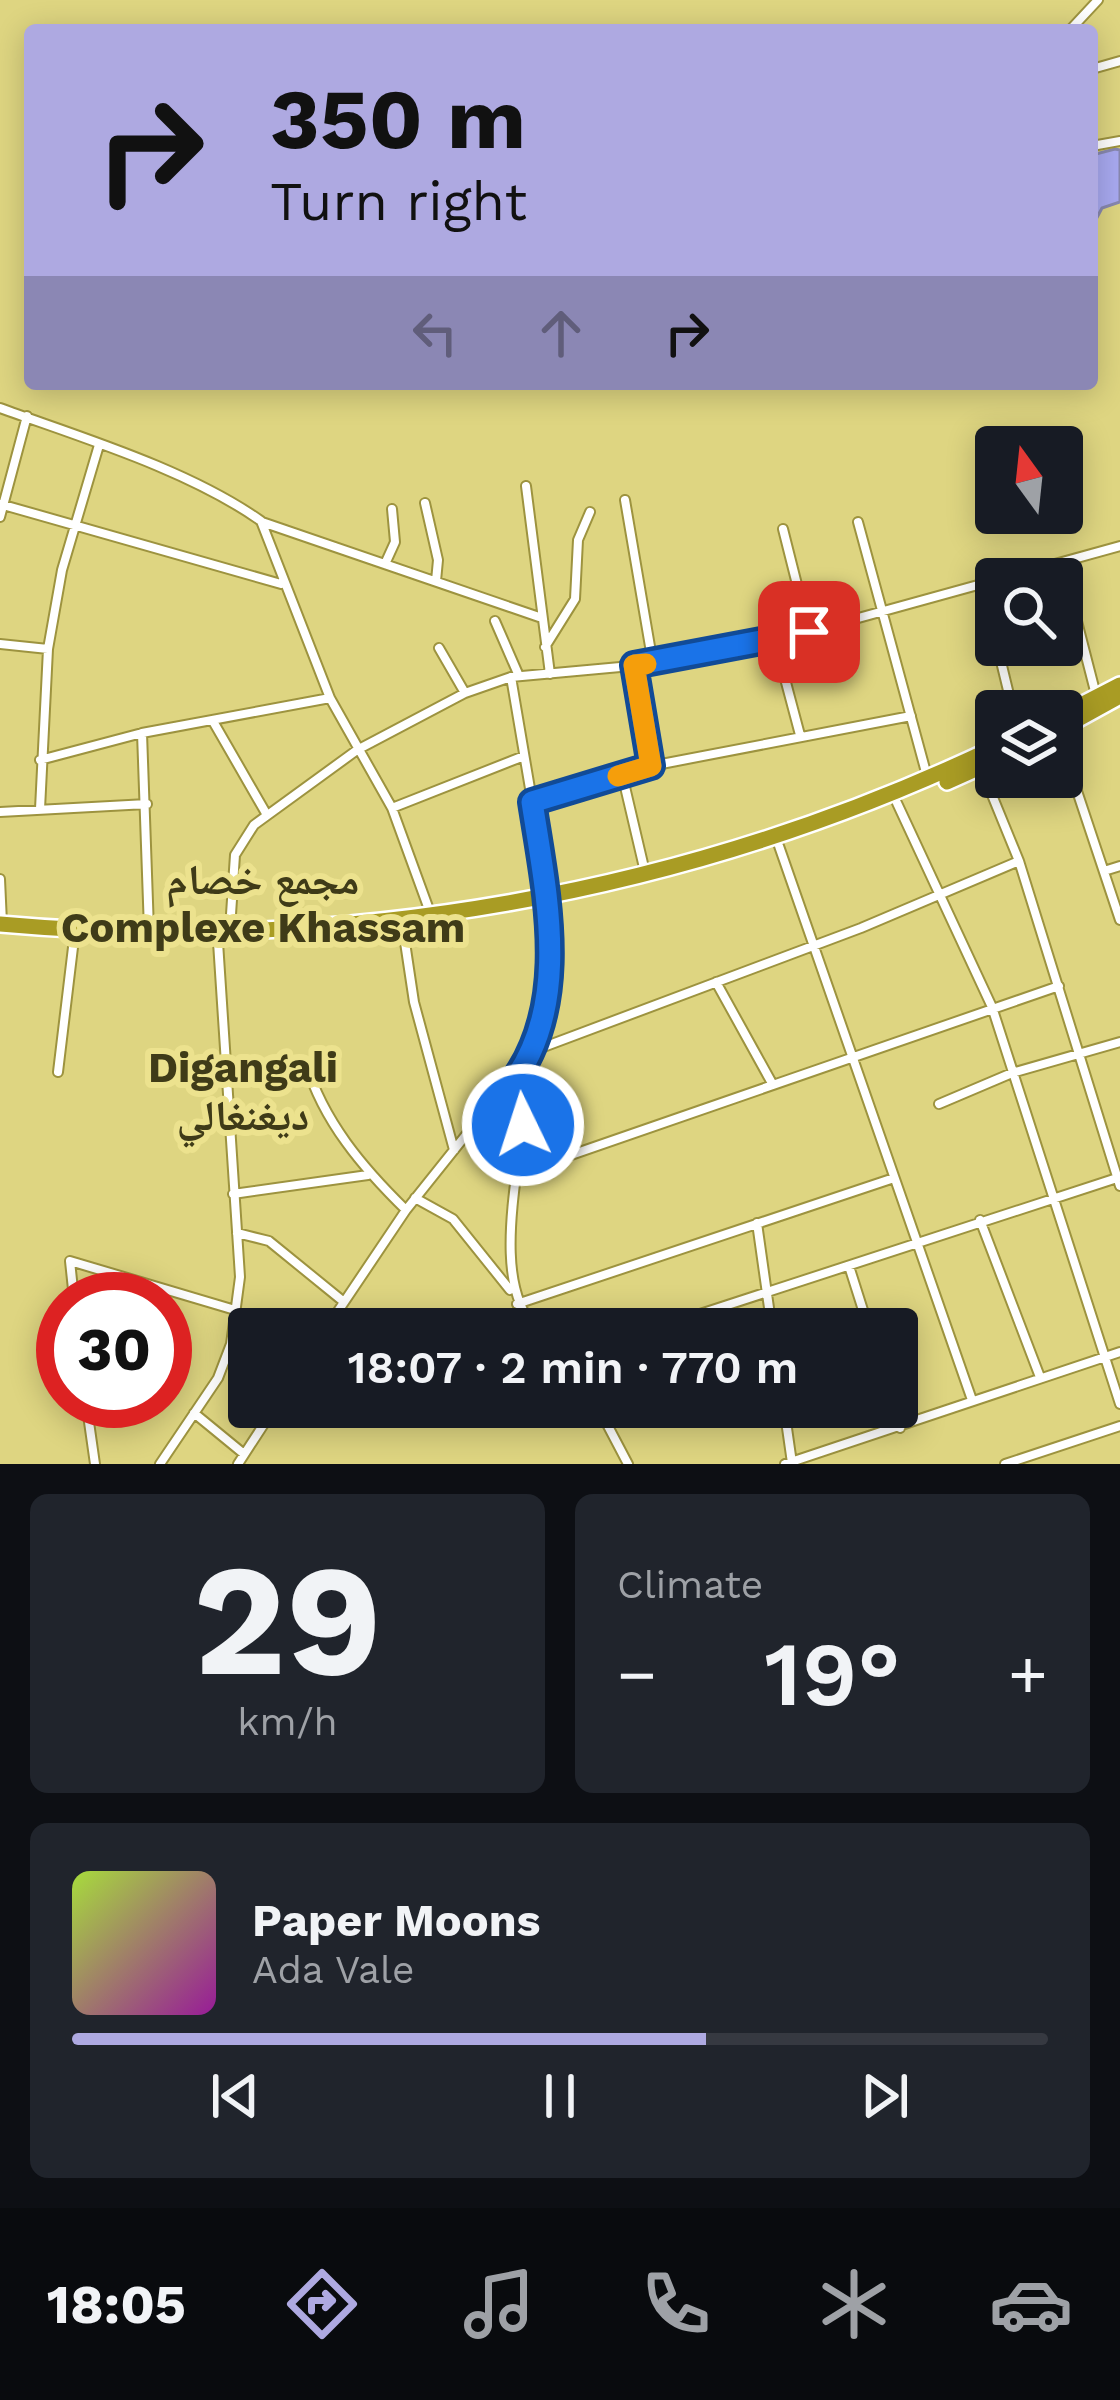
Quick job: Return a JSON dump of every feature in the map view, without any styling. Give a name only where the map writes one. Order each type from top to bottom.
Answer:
[{"type":"highway","points":[[1083,705],[1120,685]]},
{"type":"highway","points":[[1083,716],[1120,696]]},
{"type":"highway","points":[[1,928],[224,936],[549,902],[765,840],[928,780],[975,757]]},
{"type":"highway","points":[[1,928],[74,939],[403,929],[549,902],[779,846],[975,769]]},
{"type":"street","points":[[1076,24],[1098,0]]},
{"type":"street","points":[[0,408],[240,506],[261,521],[539,616]]},
{"type":"street","points":[[0,517],[27,416]]},
{"type":"street","points":[[40,809],[48,649],[75,522],[99,445]]},
{"type":"street","points":[[526,486],[550,675]]},
{"type":"street","points":[[625,500],[653,664]]},
{"type":"street","points":[[425,503],[438,560],[436,581]]},
{"type":"street","points":[[2,504],[281,584]]},
{"type":"street","points":[[385,564],[395,542],[392,509]]},
{"type":"street","points":[[544,649],[575,599],[578,540],[590,512]]},
{"type":"street","points":[[261,521],[281,584],[330,698],[392,808],[432,916]]},
{"type":"street","points":[[858,523],[928,780]]},
{"type":"street","points":[[783,529],[809,632]]},
{"type":"street","points":[[1076,558],[1120,546]]},
{"type":"street","points":[[236,1308],[224,936],[240,841],[267,815],[357,750],[465,693],[515,677],[653,664],[775,641],[975,586]]},
{"type":"street","points":[[340,1308],[415,1198],[509,1087],[533,1051],[544,1002],[549,902],[515,677],[496,621]]},
{"type":"street","points":[[775,641],[800,735]]},
{"type":"street","points":[[0,644],[48,649]]},
{"type":"street","points":[[1083,644],[1097,698]]},
{"type":"street","points":[[439,648],[465,693]]},
{"type":"street","points":[[634,665],[651,766]]},
{"type":"street","points":[[40,760],[142,734],[330,698]]},
{"type":"street","points":[[532,802],[651,766],[910,716]]},
{"type":"street","points":[[214,723],[267,815]]},
{"type":"street","points":[[142,734],[149,932]]},
{"type":"street","points":[[392,808],[524,756]]},
{"type":"street","points":[[622,774],[646,874]]},
{"type":"street","points":[[724,1308],[980,1220],[1119,1182],[999,798]]},
{"type":"street","points":[[1079,798],[1120,920]]},
{"type":"street","points":[[897,803],[992,1007],[1120,1403]]},
{"type":"street","points":[[0,812],[147,804]]},
{"type":"street","points":[[779,846],[972,1400]]},
{"type":"street","points":[[533,1051],[813,946],[1019,861]]},
{"type":"street","points":[[1104,871],[1120,866]]},
{"type":"street","points":[[0,879],[1,928]]},
{"type":"street","points":[[403,929],[414,1003],[454,1151]]},
{"type":"street","points":[[58,1072],[74,939]]},
{"type":"street","points":[[716,982],[773,1085]]},
{"type":"street","points":[[519,1173],[1059,986]]},
{"type":"street","points":[[939,1104],[1012,1073],[1120,1042]]},
{"type":"street","points":[[306,1063],[323,1108],[369,1175],[406,1210]]},
{"type":"street","points":[[509,1087],[524,1104],[511,1291]]},
{"type":"street","points":[[233,1194],[369,1175]]},
{"type":"street","points":[[517,1304],[895,1178]]},
{"type":"street","points":[[415,1198],[453,1219],[520,1308]]},
{"type":"street","points":[[980,1220],[1040,1377]]},
{"type":"street","points":[[757,1223],[769,1308]]},
{"type":"street","points":[[236,1233],[269,1241],[344,1301]]},
{"type":"street","points":[[71,1272],[70,1261],[107,1272]]},
{"type":"street","points":[[849,1266],[862,1308]]},
{"type":"street","points":[[192,1297],[229,1308]]},
{"type":"street","points":[[160,1464],[218,1378],[228,1340]]},
{"type":"street","points":[[918,1420],[1120,1352]]},
{"type":"street","points":[[194,1413],[244,1454]]},
{"type":"street","points":[[1005,1464],[1120,1426]]},
{"type":"street","points":[[90,1428],[95,1464]]},
{"type":"street","points":[[238,1464],[261,1428]]},
{"type":"street","points":[[609,1428],[628,1464]]},
{"type":"street","points":[[786,1428],[790,1463],[897,1428]]},
{"type":"water","points":[[1120,150],[1120,202],[1102,208],[1098,216],[1098,153]]},
{"type":"slow traffic","points":[[618,776],[651,766],[634,665],[646,664]]},
{"type":"district","name":"مجمع خصام Complexe Khassam","points":[[263,903]]},
{"type":"district","name":"Digangali ديغنغالي","points":[[243,1091]]},
{"type":"route","points":[[523,1125],[523,1098],[509,1087],[533,1051],[544,1002],[551,924],[532,802],[651,766],[634,665],[809,632]]}]
